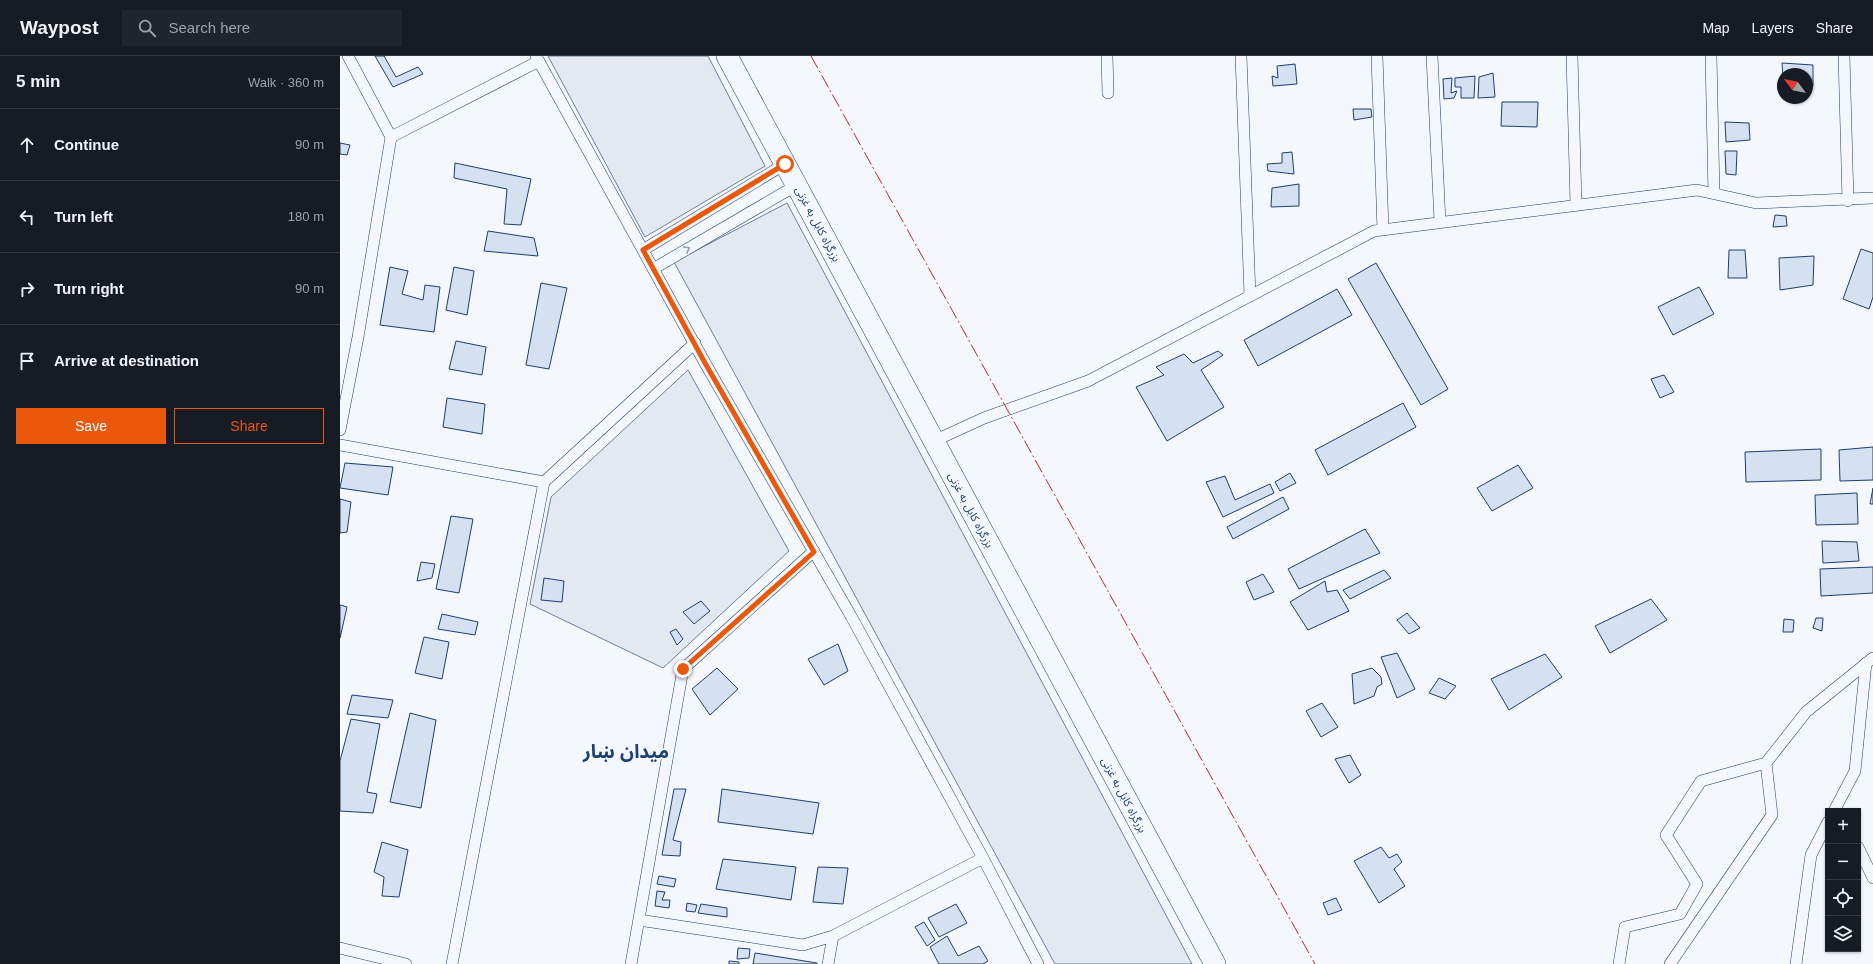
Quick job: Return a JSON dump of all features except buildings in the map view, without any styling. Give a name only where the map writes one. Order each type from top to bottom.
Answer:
[{"type":"highway","name":"بزرگراه کابل به غزنی","points":[[727,56],[1215,964]]},
{"type":"street","points":[[340,430],[358,337],[391,137],[348,56]]},
{"type":"street","points":[[1107,56],[1108,93]]},
{"type":"street","points":[[1241,56],[1250,296]]},
{"type":"street","points":[[1377,56],[1383,230]]},
{"type":"street","points":[[1432,56],[1440,222]]},
{"type":"street","points":[[1572,56],[1576,205]]},
{"type":"street","points":[[1710,56],[1714,194]]},
{"type":"street","points":[[1844,56],[1848,201]]},
{"type":"street","points":[[391,137],[538,59],[705,363],[814,552],[983,858],[1038,964]]},
{"type":"street","points":[[643,250],[785,164]]},
{"type":"street","points":[[653,269],[797,185]]},
{"type":"street","points":[[934,441],[984,418],[1088,381],[1374,231],[1697,190],[1756,203],[1848,201],[1873,198]]},
{"type":"street","points":[[452,964],[544,482],[695,343]]},
{"type":"street","points":[[340,445],[544,482]]},
{"type":"street","points":[[631,964],[683,669],[814,552]]},
{"type":"street","points":[[1619,964],[1625,927],[1680,914],[1697,884],[1666,834],[1701,781],[1766,763],[1806,712],[1870,660]]},
{"type":"street","points":[[1837,808],[1855,771],[1870,660]]},
{"type":"street","points":[[1670,964],[1772,815],[1766,763]]},
{"type":"street","points":[[1796,964],[1811,855],[1825,828]]},
{"type":"street","points":[[1861,853],[1873,878]]},
{"type":"street","points":[[639,920],[803,945],[832,936],[983,858]]},
{"type":"street","points":[[828,964],[832,936]]},
{"type":"street","points":[[340,948],[406,964]]},
{"type":"shaded area","points":[[548,56],[708,56],[765,166],[645,237]]},
{"type":"shaded area","points":[[787,203],[1192,964],[1055,964],[674,262]]},
{"type":"shaded area","points":[[688,370],[789,551],[663,668],[530,604],[551,497]]},
{"type":"power","points":[[811,56],[1315,964]]},
{"type":"district","name":"میدان ښار","points":[[626,751]]},
{"type":"route","points":[[683,669],[814,552],[705,363],[643,250],[785,164]]}]
